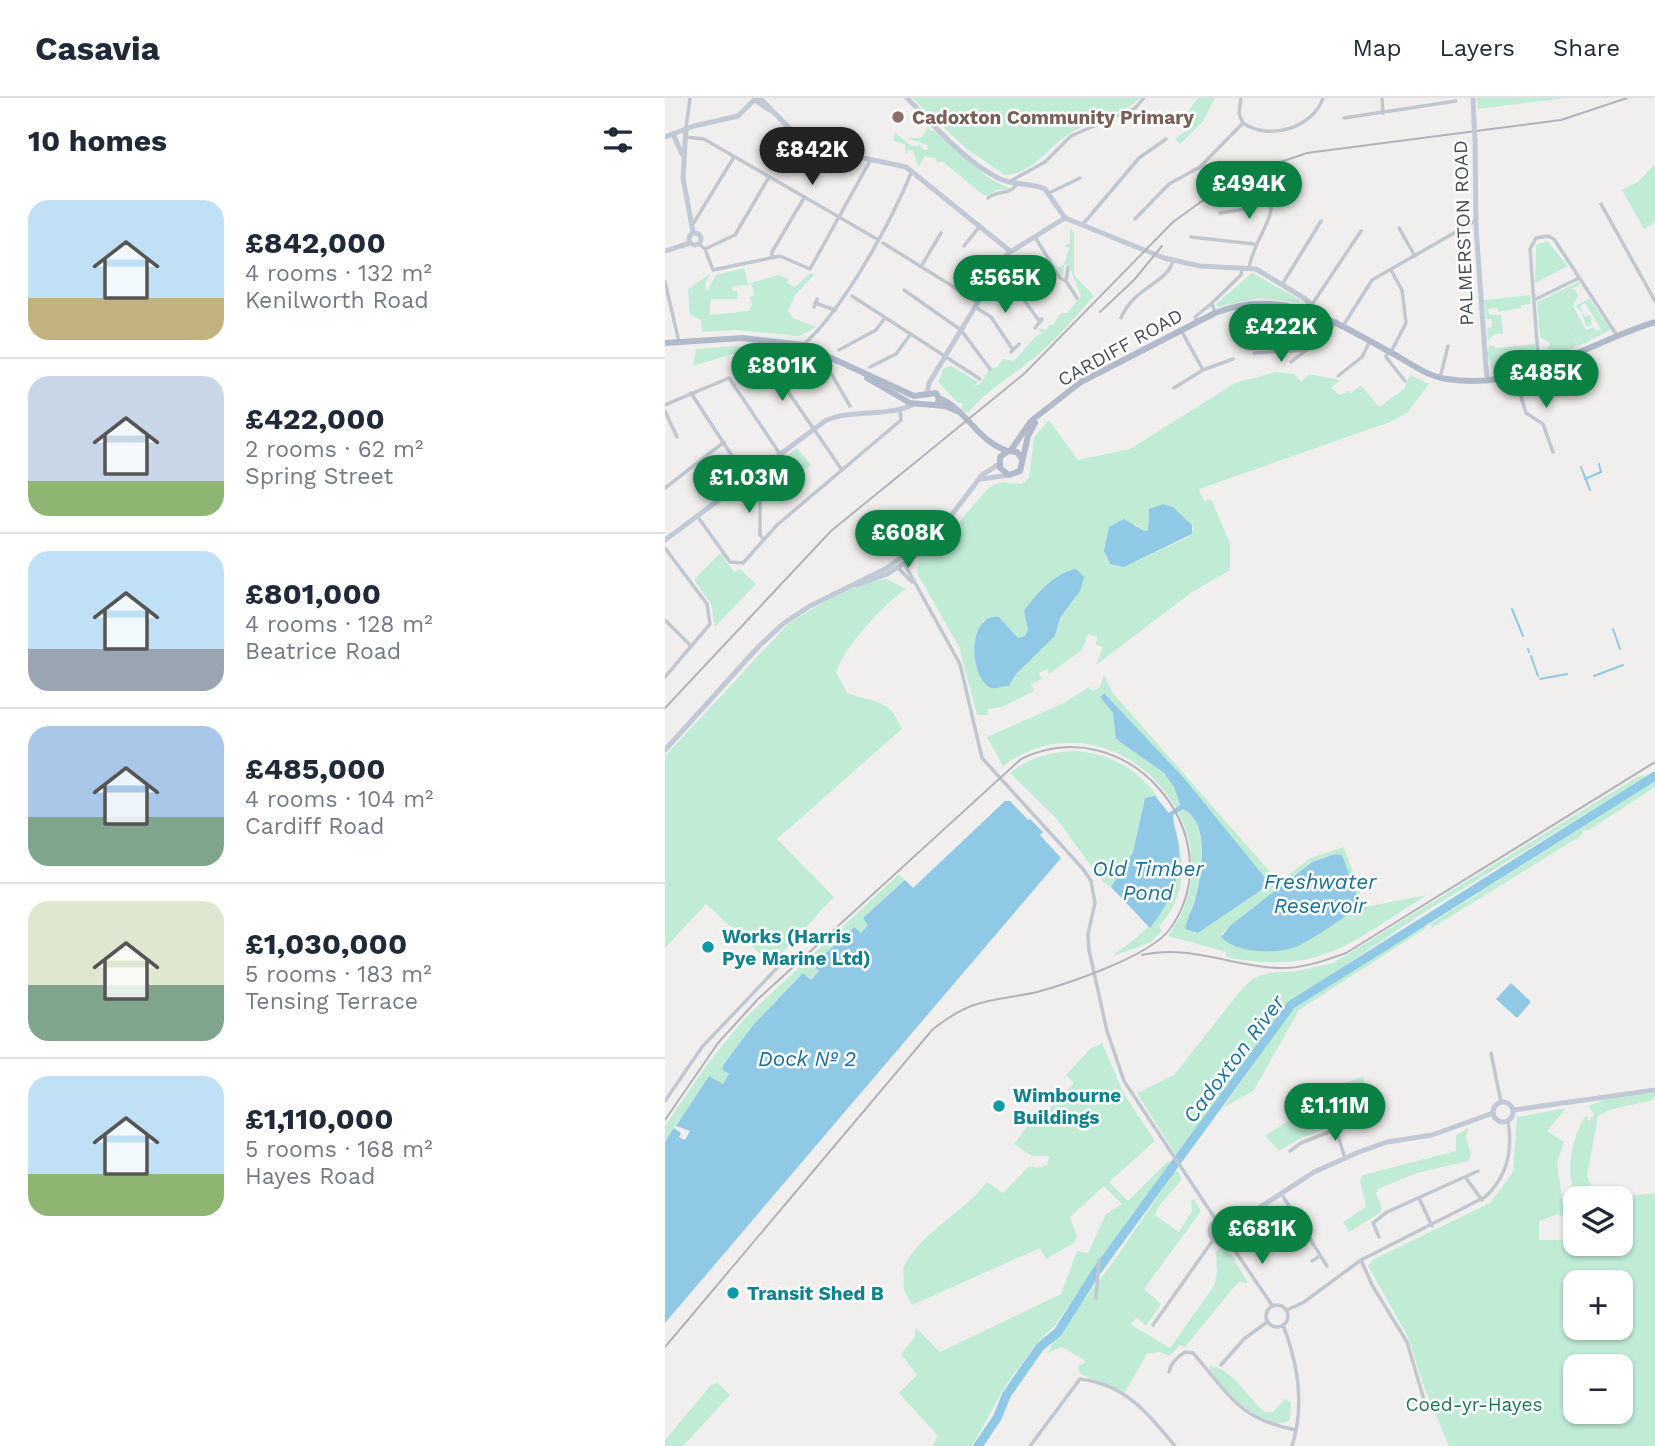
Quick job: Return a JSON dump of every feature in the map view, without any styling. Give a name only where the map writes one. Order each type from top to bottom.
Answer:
[{"type":"main road","name":"CARDIFF ROAD","points":[[999,463],[1037,418],[1081,382],[1215,313],[1237,306],[1265,302],[1311,308],[1440,378],[1487,381],[1539,371],[1616,334],[1655,322]]},
{"type":"main road","points":[[665,343],[743,338],[803,345],[861,373],[914,404],[927,405],[938,399]]},
{"type":"main road","points":[[905,397],[926,396],[933,392],[991,444],[999,463],[1009,475],[1020,471],[1037,418]]},
{"type":"main road","points":[[926,396],[927,405]]},
{"type":"main road","points":[[991,444],[1022,459]]},
{"type":"street","points":[[690,98],[682,154],[683,178],[693,224],[693,232],[688,237],[690,243]]},
{"type":"street","points":[[907,98],[963,151],[1008,182],[1039,186],[1049,192],[1065,218],[1173,261],[1249,268],[1283,283],[1308,300],[1311,308]]},
{"type":"street","points":[[1008,182],[1045,162],[1071,136],[1135,108],[1145,98]]},
{"type":"street","points":[[1241,98],[1239,114],[1243,123],[1259,132],[1299,125],[1316,114],[1323,98]]},
{"type":"street","points":[[1381,98],[1384,113]]},
{"type":"street","name":"PALMERSTON ROAD","points":[[1473,98],[1476,221],[1487,381]]},
{"type":"street","points":[[665,137],[686,128],[738,116],[755,99],[773,112],[799,138],[838,152],[898,164],[912,171],[1010,251]]},
{"type":"street","points":[[1344,118],[1457,101]]},
{"type":"street","points":[[1135,219],[1169,184],[1200,167],[1243,123]]},
{"type":"street","points":[[673,134],[682,154]]},
{"type":"street","points":[[686,137],[704,139],[877,239]]},
{"type":"street","points":[[1083,224],[1139,158],[1166,139]]},
{"type":"street","points":[[693,224],[734,157]]},
{"type":"street","points":[[665,251],[690,243],[699,244],[705,249],[713,270],[772,257],[789,259],[807,268],[813,264],[871,159]]},
{"type":"street","points":[[803,345],[835,310],[901,197],[912,171]]},
{"type":"street","points":[[705,249],[735,235],[769,177]]},
{"type":"street","points":[[1049,192],[1080,178]]},
{"type":"street","points":[[989,198],[994,193],[1011,191],[1016,185]]},
{"type":"street","points":[[772,257],[772,252],[804,197]]},
{"type":"street","points":[[1220,213],[1252,208],[1271,199],[1272,215],[1254,244],[1249,268]]},
{"type":"street","points":[[1601,204],[1655,300]]},
{"type":"street","points":[[926,396],[934,376],[1010,251],[1065,218]]},
{"type":"street","points":[[1283,283],[1321,221]]},
{"type":"street","points":[[1343,326],[1372,280],[1476,221]]},
{"type":"street","points":[[964,246],[980,226]]},
{"type":"street","points":[[1399,228],[1416,256]]},
{"type":"street","points":[[1311,308],[1361,231]]},
{"type":"street","points":[[693,232],[700,236],[699,244]]},
{"type":"street","points":[[922,265],[941,233]]},
{"type":"street","points":[[1034,235],[1059,278],[1066,281],[1077,298]]},
{"type":"street","points":[[1539,371],[1530,249],[1536,238],[1548,236],[1554,239],[1616,334]]},
{"type":"street","points":[[1191,237],[1254,244]]},
{"type":"street","points":[[883,243],[922,265],[977,304],[991,317],[1012,350],[1019,344]]},
{"type":"street","points":[[1121,318],[1136,294],[1169,273],[1173,261]]},
{"type":"street","points":[[1066,281],[1068,267]]},
{"type":"street","points":[[1197,323],[1195,317],[1241,275],[1241,268]]},
{"type":"street","points":[[1391,270],[1402,290],[1406,323],[1386,357],[1405,381]]},
{"type":"street","points":[[996,273],[1013,285],[1040,321],[1035,328]]},
{"type":"street","points":[[1534,300],[1579,278]]},
{"type":"street","points":[[665,282],[679,342]]},
{"type":"street","points":[[904,290],[961,330],[990,369]]},
{"type":"street","points":[[852,296],[980,379]]},
{"type":"street","points":[[815,303],[835,310]]},
{"type":"street","points":[[1212,303],[1215,313]]},
{"type":"street","points":[[839,350],[876,330],[885,317]]},
{"type":"street","points":[[1291,362],[1327,334],[1335,321]]},
{"type":"street","points":[[1181,332],[1203,370]]},
{"type":"street","points":[[870,367],[896,354],[910,335]]},
{"type":"street","points":[[1338,376],[1362,357],[1370,341]]},
{"type":"street","points":[[1440,378],[1448,346]]},
{"type":"street","points":[[1254,353],[1307,350]]},
{"type":"street","points":[[829,357],[828,370],[850,406]]},
{"type":"street","points":[[1174,388],[1203,370],[1233,359]]},
{"type":"street","points":[[769,364],[842,470]]},
{"type":"street","points":[[1486,366],[1493,374],[1505,379]]},
{"type":"street","points":[[934,376],[938,399]]},
{"type":"street","points":[[665,405],[729,377],[780,454]]},
{"type":"street","points":[[1515,377],[1526,413],[1542,422],[1553,452]]},
{"type":"street","points":[[691,393],[749,478],[760,502],[760,535],[764,540]]},
{"type":"street","points":[[897,411],[905,397]]},
{"type":"street","points":[[665,540],[814,428],[836,417],[897,411],[914,404]]},
{"type":"street","points":[[665,411],[677,436]]},
{"type":"street","points":[[698,517],[730,562],[743,563],[764,540],[901,420],[897,411]]},
{"type":"street","points":[[665,488],[724,442]]},
{"type":"street","points":[[665,750],[773,633],[810,606],[903,561],[940,528],[981,479],[999,463]]},
{"type":"street","points":[[981,479],[1009,475]]},
{"type":"street","points":[[665,548],[705,601],[710,613],[709,627],[665,677]]},
{"type":"street","points":[[903,561],[962,670],[977,747],[982,758],[1089,877],[1095,903],[1088,942],[1115,1056],[1124,1081],[1216,1220]]},
{"type":"street","points":[[896,566],[914,583]]},
{"type":"street","points":[[665,620],[692,646]]},
{"type":"street","points":[[665,1101],[702,1047],[777,968]]},
{"type":"street","points":[[1491,1053],[1501,1102]]},
{"type":"street","points":[[1514,1110],[1655,1090]]},
{"type":"street","points":[[1493,1113],[1494,1107],[1501,1102],[1510,1103],[1514,1110]]},
{"type":"street","points":[[1287,1310],[1304,1303],[1361,1260],[1482,1200],[1499,1182],[1509,1160],[1508,1121],[1514,1110]]},
{"type":"street","points":[[1493,1113],[1500,1121],[1508,1121]]},
{"type":"street","points":[[1233,1225],[1281,1193],[1345,1158],[1387,1142],[1432,1135],[1493,1113]]},
{"type":"street","points":[[1290,1151],[1301,1143],[1370,1116]]},
{"type":"street","points":[[1336,1129],[1345,1158]]},
{"type":"street","points":[[1379,1237],[1373,1223],[1387,1212],[1478,1171]]},
{"type":"street","points":[[1467,1178],[1482,1200]]},
{"type":"street","points":[[1281,1193],[1327,1266]]},
{"type":"street","points":[[1419,1198],[1432,1226]]},
{"type":"street","points":[[1213,1240],[1210,1229],[1216,1220],[1223,1219],[1233,1225]]},
{"type":"street","points":[[1229,1242],[1234,1233],[1233,1225]]},
{"type":"street","points":[[1213,1240],[1229,1242]]},
{"type":"street","points":[[1153,1325],[1213,1240]]},
{"type":"street","points":[[1229,1242],[1272,1305]]},
{"type":"street","points":[[1312,1261],[1320,1256]]},
{"type":"street","points":[[1361,1260],[1408,1342],[1427,1410]]},
{"type":"street","points":[[1096,1298],[1099,1261]]},
{"type":"street","points":[[1272,1305],[1282,1305],[1287,1310],[1288,1319],[1283,1325],[1276,1327],[1267,1322],[1266,1312],[1272,1305]]},
{"type":"street","points":[[1221,1365],[1244,1339],[1267,1322]]},
{"type":"street","points":[[1283,1325],[1297,1367],[1296,1430],[1292,1446]]},
{"type":"street","points":[[1169,1372],[1171,1363],[1185,1352],[1193,1353],[1247,1413],[1266,1423],[1296,1430]]},
{"type":"street","points":[[1030,1446],[1080,1380],[1111,1388],[1134,1399],[1175,1446]]},
{"type":"green space","points":[[912,98],[1140,98],[1117,113],[1072,132],[1026,169],[1005,175],[967,149]]},
{"type":"green space","points":[[1198,98],[1215,98],[1203,121],[1180,144],[1175,139],[1194,124],[1180,122]]},
{"type":"green space","points":[[1477,98],[1567,98],[1478,109]]},
{"type":"green space","points":[[928,126],[930,131],[933,130],[989,178],[1010,189],[997,190],[986,196],[942,161],[937,163],[936,158],[925,156],[918,167],[913,151],[909,150],[906,154],[905,144],[893,141],[895,133],[912,146],[921,145],[924,150],[928,149],[927,145],[907,138],[921,138]]},
{"type":"green space","points":[[1655,164],[1655,222],[1644,229],[1622,190],[1638,182]]},
{"type":"green space","points":[[1070,228],[1074,233],[1074,275],[1094,296],[1034,358],[990,391],[969,413],[960,411],[963,404],[957,402],[938,382],[944,368],[951,366],[978,382],[973,387],[981,383],[989,369],[997,367],[1003,359],[1014,361],[1037,335],[1042,334],[1038,328],[1047,330],[1048,325],[1053,325],[1061,313],[1067,313],[1081,296],[1068,264],[1064,266],[1063,277],[1057,268],[1064,265],[1069,248],[1064,246],[1070,243]]},
{"type":"green space","points":[[1547,241],[1568,266],[1535,283],[1536,245]]},
{"type":"green space","points":[[744,268],[748,284],[778,275],[789,279],[787,283],[795,287],[810,273],[814,275],[796,294],[788,310],[793,318],[817,327],[799,336],[736,330],[702,332],[701,320],[690,315],[688,289],[710,274],[705,285],[707,291],[716,275]],"holes":[[[752,284],[754,296],[749,297],[752,304],[749,311],[709,315],[711,299],[738,299],[737,291],[733,291],[731,287]]]},
{"type":"green space","points":[[1252,273],[1299,299],[1299,302],[1259,298],[1218,307],[1216,304]]},
{"type":"green space","points":[[1578,282],[1580,285],[1571,289],[1575,289],[1578,296],[1573,306],[1584,327],[1587,330],[1593,327],[1596,331],[1601,329],[1585,303],[1580,306],[1585,317],[1590,315],[1592,325],[1586,327],[1582,312],[1575,306],[1589,299],[1611,330],[1592,339],[1590,336],[1591,340],[1578,346],[1568,327],[1577,346],[1562,354],[1557,352],[1547,363],[1541,361],[1541,352],[1547,351],[1550,343],[1540,337],[1537,302]]},
{"type":"green space","points":[[1530,295],[1531,304],[1521,305],[1521,308],[1498,312],[1498,308],[1488,309],[1489,315],[1501,315],[1503,334],[1494,334],[1488,341],[1487,329],[1492,326],[1492,319],[1486,319],[1484,300]]},
{"type":"green space","points":[[1273,307],[1316,319],[1320,325],[1320,336],[1313,343],[1302,329],[1265,334],[1256,308]]},
{"type":"green space","points":[[1535,344],[1535,366],[1501,373],[1492,369],[1487,353],[1490,345],[1497,348]]},
{"type":"green space","points":[[734,346],[776,351],[779,354],[764,364],[768,373],[756,379],[739,352],[693,366],[696,349]]},
{"type":"green space","points":[[1276,372],[1294,374],[1301,382],[1309,374],[1340,380],[1331,388],[1340,395],[1349,391],[1351,393],[1361,385],[1379,407],[1404,389],[1410,375],[1429,384],[1407,413],[1390,422],[1199,489],[1204,501],[1211,499],[1230,543],[1230,570],[1192,592],[1096,665],[1103,647],[1096,645],[1097,637],[1088,634],[1082,650],[1049,674],[1047,669],[1039,673],[1042,679],[1031,684],[1034,691],[1002,707],[988,709],[988,715],[977,715],[959,647],[917,573],[919,557],[948,535],[989,487],[1002,482],[1021,484],[1029,478],[1034,437],[1049,420],[1078,460],[1130,449],[1235,383]],"holes":[[[1163,504],[1173,507],[1194,528],[1189,537],[1124,567],[1110,564],[1105,556],[1134,524],[1148,531],[1148,516]],[[1074,600],[1060,618],[1055,636],[1016,674],[1009,686],[1000,686],[976,638],[983,620],[999,617],[1018,638],[1026,636],[1028,630],[1024,611]]]},
{"type":"green space","points":[[797,448],[811,465],[783,488],[770,469]]},
{"type":"green space","points":[[720,553],[734,572],[740,569],[756,584],[715,627],[711,604],[694,580]]},
{"type":"green space","points":[[887,579],[906,589],[876,615],[854,641],[839,665],[837,674],[847,693],[886,706],[897,718],[902,729],[777,839],[834,897],[770,963],[706,904],[665,948],[665,756],[788,624],[848,590]]},
{"type":"green space","points":[[1104,675],[1112,692],[1279,882],[1310,858],[1344,847],[1365,907],[1427,895],[1334,951],[1287,962],[1259,962],[1226,957],[1226,952],[1168,936],[1184,907],[1191,876],[1190,844],[1178,812],[1183,809],[1193,818],[1202,846],[1199,880],[1185,924],[1267,880],[1184,778],[1104,693],[1100,697],[1113,713],[1116,739],[1164,773],[1174,787],[1180,805],[1176,808],[1160,786],[1142,769],[1121,755],[1099,747],[1075,743],[1051,745],[1027,752],[1003,766],[987,737],[1064,703],[1089,687],[1093,691],[1100,687]],"holes":[[[1335,854],[1342,855],[1361,906],[1283,949],[1250,949],[1221,934],[1311,862]]]},
{"type":"green space","points":[[1079,751],[1114,760],[1142,779],[1159,798],[1145,798],[1133,852],[1111,887],[1102,881],[1056,818],[1010,773],[1042,756]]},
{"type":"green space","points":[[1650,774],[1420,915],[1286,1005],[1177,1157],[1137,1093],[1174,1075],[1241,990],[1254,978],[1268,973],[1297,971],[1333,963],[1637,777]]},
{"type":"green space","points":[[1655,781],[1655,787],[1589,830],[1583,830],[1582,835],[1432,928],[1430,924]]},
{"type":"green space","points":[[1175,827],[1181,854],[1181,879],[1174,904],[1159,927],[1162,931],[1151,942],[1111,957],[1144,931],[1167,903],[1178,870]]},
{"type":"green space","points":[[899,874],[905,880],[863,918],[869,925],[861,933],[853,927],[814,965],[819,971],[810,980],[803,973],[754,1024],[724,1064],[730,1074],[723,1084],[709,1076],[665,1142],[665,1126],[708,1063],[745,1018]]},
{"type":"green space","points":[[1424,924],[1426,928],[1299,1010],[1254,1090],[1223,1108],[1291,1011]]},
{"type":"green space","points":[[1102,1043],[1124,1094],[1155,1141],[1109,1182],[1128,1201],[1168,1161],[1172,1166],[1132,1215],[1056,1324],[1036,1344],[1006,1385],[972,1446],[932,1446],[938,1436],[899,1393],[917,1375],[901,1354],[914,1338],[916,1328],[940,1352],[1061,1294],[1077,1251],[1088,1253],[1106,1214],[1122,1204],[1104,1186],[1070,1217],[1077,1236],[1074,1243],[1046,1259],[1040,1248],[912,1305],[904,1290],[903,1268],[920,1243],[966,1204],[987,1182],[1003,1193],[1029,1166],[1038,1168],[1047,1165],[1049,1156],[1032,1156],[1014,1144],[1035,1116],[1040,1119],[1074,1083],[1066,1075],[1090,1049]]},
{"type":"green space","points":[[1363,1077],[1373,1111],[1301,1138],[1279,1151],[1265,1136],[1289,1120],[1284,1107],[1319,1091]]},
{"type":"green space","points":[[1655,1093],[1653,1100],[1609,1110],[1598,1116],[1587,1176],[1591,1186],[1573,1186],[1570,1167],[1576,1136],[1585,1116],[1588,1117],[1588,1122],[1594,1114],[1588,1106],[1607,1099]]},
{"type":"green space","name":"Coed-yr-Hayes","points":[[1566,1108],[1547,1131],[1564,1142],[1557,1163],[1563,1214],[1539,1221],[1539,1240],[1563,1240],[1563,1256],[1633,1256],[1633,1196],[1655,1193],[1655,1446],[1449,1446],[1424,1387],[1408,1337],[1368,1266],[1372,1260],[1490,1203],[1513,1172],[1517,1117]]},
{"type":"green space","points":[[1468,1128],[1466,1138],[1471,1155],[1468,1161],[1417,1173],[1378,1189],[1376,1194],[1382,1208],[1380,1213],[1349,1232],[1343,1222],[1366,1207],[1360,1181],[1363,1175],[1456,1151],[1456,1135]]},
{"type":"green space","points":[[1178,1171],[1182,1179],[1158,1207],[1155,1215],[1179,1232],[1192,1211],[1191,1200],[1194,1199],[1201,1211],[1144,1289],[1161,1304],[1146,1326],[1137,1318],[1130,1324],[1170,1348],[1214,1286],[1217,1272],[1216,1252],[1220,1248],[1227,1248],[1247,1281],[1246,1284],[1240,1281],[1234,1287],[1185,1347],[1180,1345],[1170,1356],[1159,1352],[1147,1354],[1125,1392],[1080,1374],[1078,1366],[1085,1363],[1084,1360],[1062,1347],[1048,1353],[1054,1339],[1114,1261],[1174,1172]]},
{"type":"green space","points":[[1209,1366],[1217,1367],[1232,1377],[1265,1412],[1273,1412],[1285,1399],[1291,1403],[1290,1420],[1280,1423],[1257,1415],[1222,1385]]},
{"type":"green space","points":[[718,1383],[730,1395],[683,1446],[665,1446],[665,1440],[711,1385]]},
{"type":"water","points":[[1163,504],[1173,507],[1192,525],[1192,534],[1124,567],[1110,564],[1104,551],[1109,527],[1124,519],[1148,531],[1149,509]]},
{"type":"water","points":[[1076,569],[1084,577],[1080,591],[1060,618],[1055,636],[1016,674],[1009,686],[992,688],[984,683],[975,661],[976,636],[981,625],[988,619],[999,617],[1018,638],[1025,636],[1028,630],[1024,611],[1029,604],[1054,579]]},
{"type":"water","name":"Old Timber Pond","points":[[1104,693],[1184,778],[1267,880],[1267,886],[1198,933],[1185,929],[1199,880],[1201,839],[1192,816],[1183,809],[1173,815],[1179,854],[1174,888],[1150,928],[1111,887],[1133,852],[1145,798],[1155,796],[1169,813],[1180,805],[1174,787],[1164,773],[1116,739],[1113,713],[1100,697]]},
{"type":"water","name":"Dock Nº 2","points":[[1005,801],[1010,801],[1043,832],[1040,835],[1061,858],[665,1323],[665,1142],[674,1128],[681,1133],[679,1137],[685,1140],[690,1131],[676,1126],[709,1076],[723,1084],[729,1074],[722,1069],[724,1064],[754,1024],[803,973],[811,980],[819,971],[813,965],[854,927],[861,933],[868,925],[863,918],[905,880],[913,888]]},
{"type":"water","name":"Freshwater Reservoir","points":[[1335,854],[1342,855],[1361,906],[1316,936],[1292,948],[1248,950],[1228,943],[1221,937],[1231,925],[1312,862]]},
{"type":"water","points":[[1511,983],[1531,1002],[1517,1018],[1496,999]]},
{"type":"waterway","points":[[1585,479],[1601,472],[1599,464]]},
{"type":"waterway","points":[[1581,467],[1590,490]]},
{"type":"waterway","points":[[1512,609],[1523,636]]},
{"type":"waterway","points":[[1613,629],[1620,649]]},
{"type":"waterway","points":[[1531,656],[1538,676]]},
{"type":"waterway","points":[[1594,676],[1623,665]]},
{"type":"waterway","points":[[1540,679],[1567,674]]},
{"type":"waterway","name":"Cadoxton River","points":[[978,1446],[997,1418],[1007,1394],[1040,1347],[1058,1332],[1096,1272],[1291,1005],[1655,776]]},
{"type":"railway","points":[[665,708],[831,531],[1025,373],[1173,222],[1220,188],[1249,173],[1307,153],[1561,120],[1627,98]]},
{"type":"railway","points":[[1100,312],[1134,280],[1162,246]]},
{"type":"railway","points":[[665,1120],[718,1043],[758,999],[1021,759],[1060,748],[1098,750],[1132,765],[1160,789],[1180,820],[1189,855],[1187,893],[1170,929],[1145,949],[1108,967],[1037,992],[974,1005],[963,1009],[933,1029],[665,1347]]},
{"type":"railway","points":[[1142,955],[1176,952],[1286,968],[1313,964],[1346,953],[1655,762]]},
{"type":"place","name":"Cadoxton Community Primary","points":[[898,117]]},
{"type":"place","name":"Works (Harris Pye Marine Ltd)","points":[[708,947]]},
{"type":"place","name":"Wimbourne Buildings","points":[[999,1106]]},
{"type":"place","name":"Transit Shed B","points":[[733,1293]]}]
